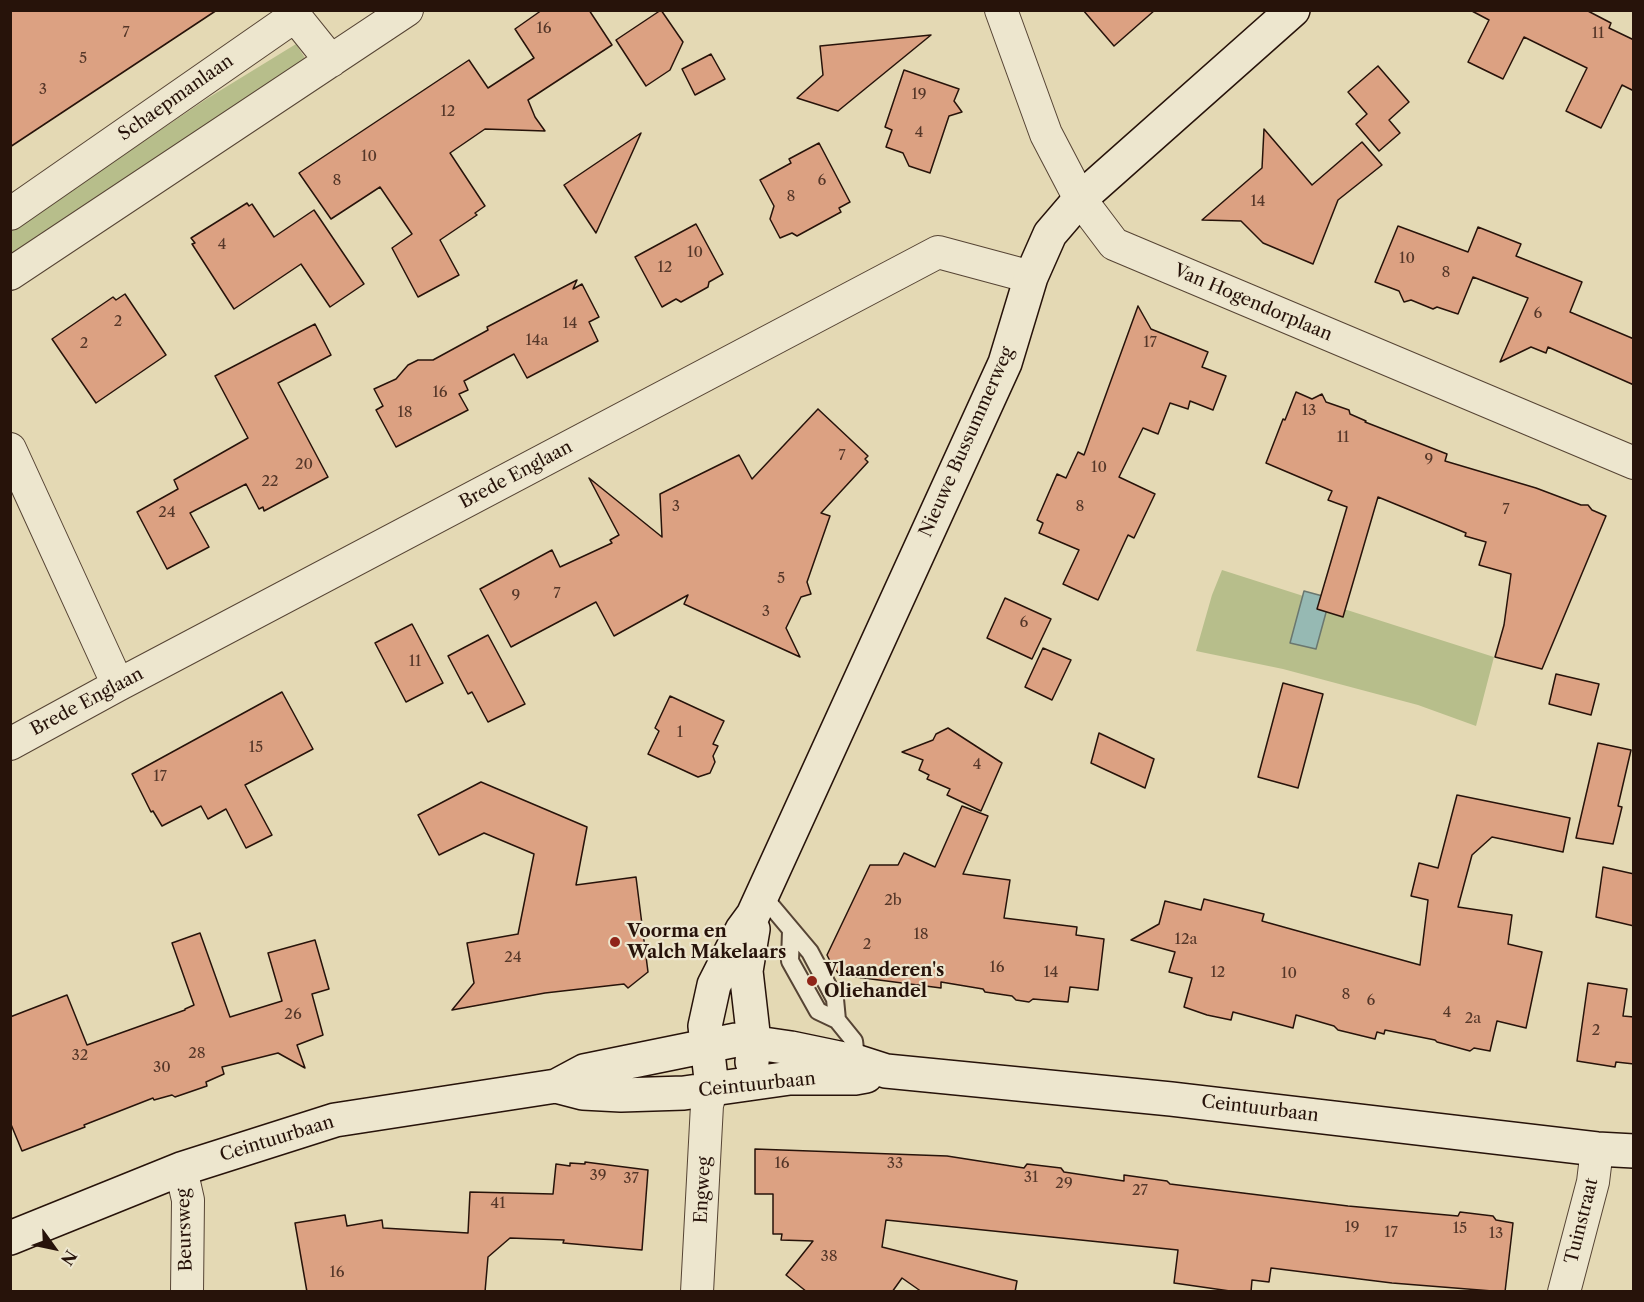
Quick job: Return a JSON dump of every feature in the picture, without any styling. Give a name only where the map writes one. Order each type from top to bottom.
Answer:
[{"type":"main road","name":"Nieuwe Bussummerweg","points":[[711,1088],[705,1026],[714,985],[742,930],[758,905],[1005,363],[1031,277],[1050,234],[1080,199],[1293,10]]},
{"type":"main road","name":"Nieuwe Bussummerweg","points":[[751,1083],[754,1041],[746,971],[758,905]]},
{"type":"main road","name":"Ceintuurbaan","points":[[10,1238],[181,1169],[334,1120],[556,1086],[584,1071],[736,1040],[754,1041],[866,1070],[1171,1099],[1597,1149],[1634,1151]]},
{"type":"main road","name":"Ceintuurbaan","points":[[556,1086],[583,1093],[621,1095],[684,1093],[866,1070]]},
{"type":"street","points":[[10,274],[407,10]]},
{"type":"street","name":"Van Hogendorplaan","points":[[1001,10],[1046,134],[1080,199],[1114,244],[1634,463]]},
{"type":"street","name":"Schaepmanlaan","points":[[10,214],[293,13],[331,61]]},
{"type":"street","name":"Brede Englaan","points":[[10,744],[938,252],[1031,277]]},
{"type":"street","points":[[10,449],[118,685]]},
{"type":"street","name":"Engweg","points":[[705,1287],[707,1105],[711,1088]]},
{"type":"street","name":"Tuinstraat","points":[[1564,1292],[1593,1182],[1597,1149]]},
{"type":"street","name":"Beursweg","points":[[181,1169],[188,1200],[187,1292]]},
{"type":"lane","points":[[758,905],[791,930],[790,961],[818,1011],[837,1020],[854,1041],[866,1070]]},
{"type":"green space","points":[[296,44],[305,58],[11,261],[11,231],[208,98]]},
{"type":"green space","points":[[1222,570],[1494,657],[1476,726],[1418,705],[1283,669],[1196,651],[1212,595]]},
{"type":"water","points":[[1304,591],[1330,598],[1316,649],[1290,643]]},
{"type":"building","points":[[10,10],[217,10],[10,147]]},
{"type":"building","points":[[542,10],[589,10],[612,45],[528,100],[535,117],[545,131],[485,129],[450,153],[485,206],[475,213],[477,215],[440,240],[459,275],[418,297],[392,248],[412,234],[380,187],[331,219],[299,173],[469,60],[488,88],[534,58],[515,29]]},
{"type":"building","points":[[661,10],[683,42],[670,70],[646,86],[616,40]]},
{"type":"building","points":[[1083,10],[1155,10],[1114,46]]},
{"type":"building","points":[[1470,10],[1586,10],[1611,23],[1609,28],[1634,40],[1634,91],[1622,85],[1601,128],[1566,111],[1587,68],[1524,37],[1503,79],[1468,62],[1489,20]]},
{"type":"building","points":[[931,35],[838,111],[797,98],[823,75],[820,46]]},
{"type":"building","points":[[711,54],[725,79],[695,95],[682,69]]},
{"type":"building","points":[[1378,66],[1409,102],[1389,120],[1400,133],[1379,151],[1356,124],[1367,114],[1348,92]]},
{"type":"building","points":[[904,70],[959,89],[954,101],[962,112],[949,116],[930,173],[909,166],[903,153],[886,147],[892,130],[885,127]]},
{"type":"building","points":[[1264,129],[1312,185],[1362,142],[1382,165],[1338,200],[1313,264],[1263,243],[1241,221],[1202,220],[1262,168]]},
{"type":"building","points":[[641,133],[596,233],[564,185]]},
{"type":"building","points":[[819,143],[850,202],[839,208],[841,212],[797,236],[792,233],[780,238],[770,219],[774,206],[760,180],[791,163],[789,159]]},
{"type":"building","points":[[247,203],[249,206],[252,204],[274,237],[314,210],[364,284],[330,307],[301,264],[234,309],[192,244],[195,243],[191,238]]},
{"type":"building","points":[[696,224],[723,274],[709,282],[708,287],[681,302],[676,299],[662,307],[635,257]]},
{"type":"building","points":[[1398,226],[1468,252],[1478,227],[1521,244],[1516,256],[1582,282],[1570,312],[1634,339],[1634,385],[1548,347],[1546,353],[1531,347],[1500,362],[1528,298],[1473,277],[1458,314],[1437,307],[1433,309],[1411,300],[1404,302],[1399,291],[1375,282]]},
{"type":"building","points":[[577,280],[573,289],[582,284],[599,317],[589,322],[598,341],[527,378],[514,354],[464,381],[468,390],[459,394],[468,410],[396,447],[376,410],[383,406],[374,389],[396,379],[408,365],[418,360],[433,360],[488,330],[487,327]]},
{"type":"building","points":[[125,294],[166,355],[96,403],[52,339],[113,297],[116,300]]},
{"type":"building","points":[[1138,306],[1151,329],[1208,352],[1202,367],[1226,376],[1213,410],[1190,401],[1188,409],[1170,403],[1158,434],[1143,428],[1119,477],[1155,494],[1134,538],[1128,535],[1098,600],[1063,584],[1079,550],[1039,533],[1043,523],[1037,520],[1057,474],[1066,478],[1078,452],[1084,455]]},
{"type":"building","points":[[315,324],[331,355],[278,383],[328,477],[264,511],[263,507],[259,509],[246,484],[190,513],[209,547],[167,569],[137,512],[178,489],[174,480],[248,438],[215,376]]},
{"type":"building","points":[[1296,392],[1312,399],[1322,394],[1326,402],[1349,410],[1350,414],[1365,422],[1447,454],[1445,461],[1536,488],[1581,505],[1588,505],[1592,510],[1606,516],[1542,669],[1495,657],[1504,625],[1511,574],[1479,565],[1486,542],[1465,536],[1466,533],[1378,497],[1343,617],[1317,609],[1347,507],[1328,500],[1332,491],[1266,463]]},
{"type":"building","points":[[818,409],[868,456],[865,459],[868,462],[821,513],[830,516],[807,582],[811,594],[801,597],[786,628],[800,657],[684,604],[688,595],[614,636],[596,602],[511,647],[480,589],[552,550],[560,567],[612,543],[610,540],[619,535],[589,478],[662,537],[660,494],[739,455],[752,479]]},
{"type":"building","points":[[1005,598],[1051,619],[1032,659],[987,638]]},
{"type":"building","points":[[412,624],[443,683],[406,702],[375,643]]},
{"type":"building","points":[[488,635],[525,704],[488,722],[472,692],[468,694],[448,656]]},
{"type":"building","points":[[1043,648],[1071,660],[1052,700],[1025,687]]},
{"type":"building","points":[[1556,674],[1599,684],[1591,715],[1549,704]]},
{"type":"building","points":[[1283,683],[1323,694],[1298,788],[1258,777]]},
{"type":"building","points":[[282,692],[313,749],[245,785],[272,835],[246,848],[226,809],[208,819],[201,806],[162,826],[153,811],[151,812],[132,774]]},
{"type":"building","points":[[670,696],[724,721],[713,744],[718,746],[713,756],[715,762],[710,773],[698,777],[648,754],[659,731],[655,728]]},
{"type":"building","points":[[948,728],[1002,763],[981,811],[947,795],[950,789],[927,779],[929,775],[919,770],[923,760],[902,752],[933,740],[936,734]]},
{"type":"building","points":[[1099,733],[1154,759],[1145,788],[1091,763]]},
{"type":"building","points":[[1598,743],[1631,750],[1618,806],[1622,807],[1613,844],[1576,838]]},
{"type":"building","points":[[481,782],[587,827],[576,885],[636,877],[648,972],[628,988],[624,984],[545,993],[452,1010],[474,983],[467,943],[518,934],[534,854],[484,833],[439,855],[418,815]]},
{"type":"building","points":[[1457,795],[1570,818],[1563,852],[1492,837],[1472,855],[1458,907],[1512,915],[1508,944],[1542,952],[1526,1028],[1497,1021],[1490,1051],[1474,1048],[1470,1051],[1435,1040],[1385,1030],[1384,1034],[1377,1032],[1375,1039],[1338,1030],[1334,1026],[1296,1015],[1293,1028],[1233,1012],[1231,1020],[1207,1015],[1184,1007],[1192,978],[1169,972],[1175,952],[1131,940],[1159,924],[1165,901],[1201,910],[1204,899],[1264,914],[1262,921],[1420,965],[1428,900],[1411,896],[1419,863],[1438,868]]},
{"type":"building","points":[[962,806],[988,816],[963,874],[1010,880],[1004,918],[1077,927],[1076,935],[1104,939],[1098,990],[1070,987],[1068,1002],[1033,999],[1029,1002],[1016,1000],[1012,996],[985,992],[983,989],[941,982],[941,988],[840,975],[833,967],[827,955],[870,865],[898,865],[904,853],[935,867]]},
{"type":"building","points":[[1603,867],[1634,874],[1634,926],[1596,917]]},
{"type":"building","points":[[200,933],[230,1017],[282,1001],[268,953],[315,940],[329,989],[312,994],[323,1035],[297,1045],[305,1068],[278,1053],[222,1067],[224,1074],[206,1082],[207,1086],[175,1097],[172,1095],[154,1100],[153,1098],[22,1151],[10,1122],[10,1017],[67,995],[87,1045],[185,1010],[194,1005],[172,943]]},
{"type":"building","points":[[1588,983],[1627,989],[1623,1016],[1634,1017],[1634,1064],[1616,1062],[1615,1067],[1577,1061]]},
{"type":"building","points":[[755,1149],[947,1156],[1024,1168],[1027,1164],[1061,1168],[1064,1172],[1124,1181],[1124,1175],[1167,1181],[1170,1184],[1348,1206],[1458,1216],[1460,1212],[1493,1216],[1496,1220],[1513,1223],[1505,1292],[1392,1283],[1271,1268],[1269,1282],[1252,1280],[1251,1292],[1237,1292],[1174,1283],[1178,1250],[886,1220],[882,1247],[1017,1281],[1015,1292],[922,1292],[902,1278],[892,1292],[807,1292],[786,1275],[813,1241],[781,1240],[782,1234],[773,1234],[773,1194],[755,1194]]},
{"type":"building","points":[[585,1162],[648,1170],[642,1250],[563,1243],[564,1240],[510,1238],[488,1257],[485,1292],[307,1292],[295,1223],[345,1215],[347,1226],[382,1220],[383,1228],[468,1233],[470,1192],[553,1194],[556,1164],[570,1166],[570,1163],[585,1164]]},
{"type":"place","name":"Voorma en Walch Makelaars","points":[[615,942]]},
{"type":"place","name":"Vlaanderen's Oliehandel","points":[[812,981]]}]
